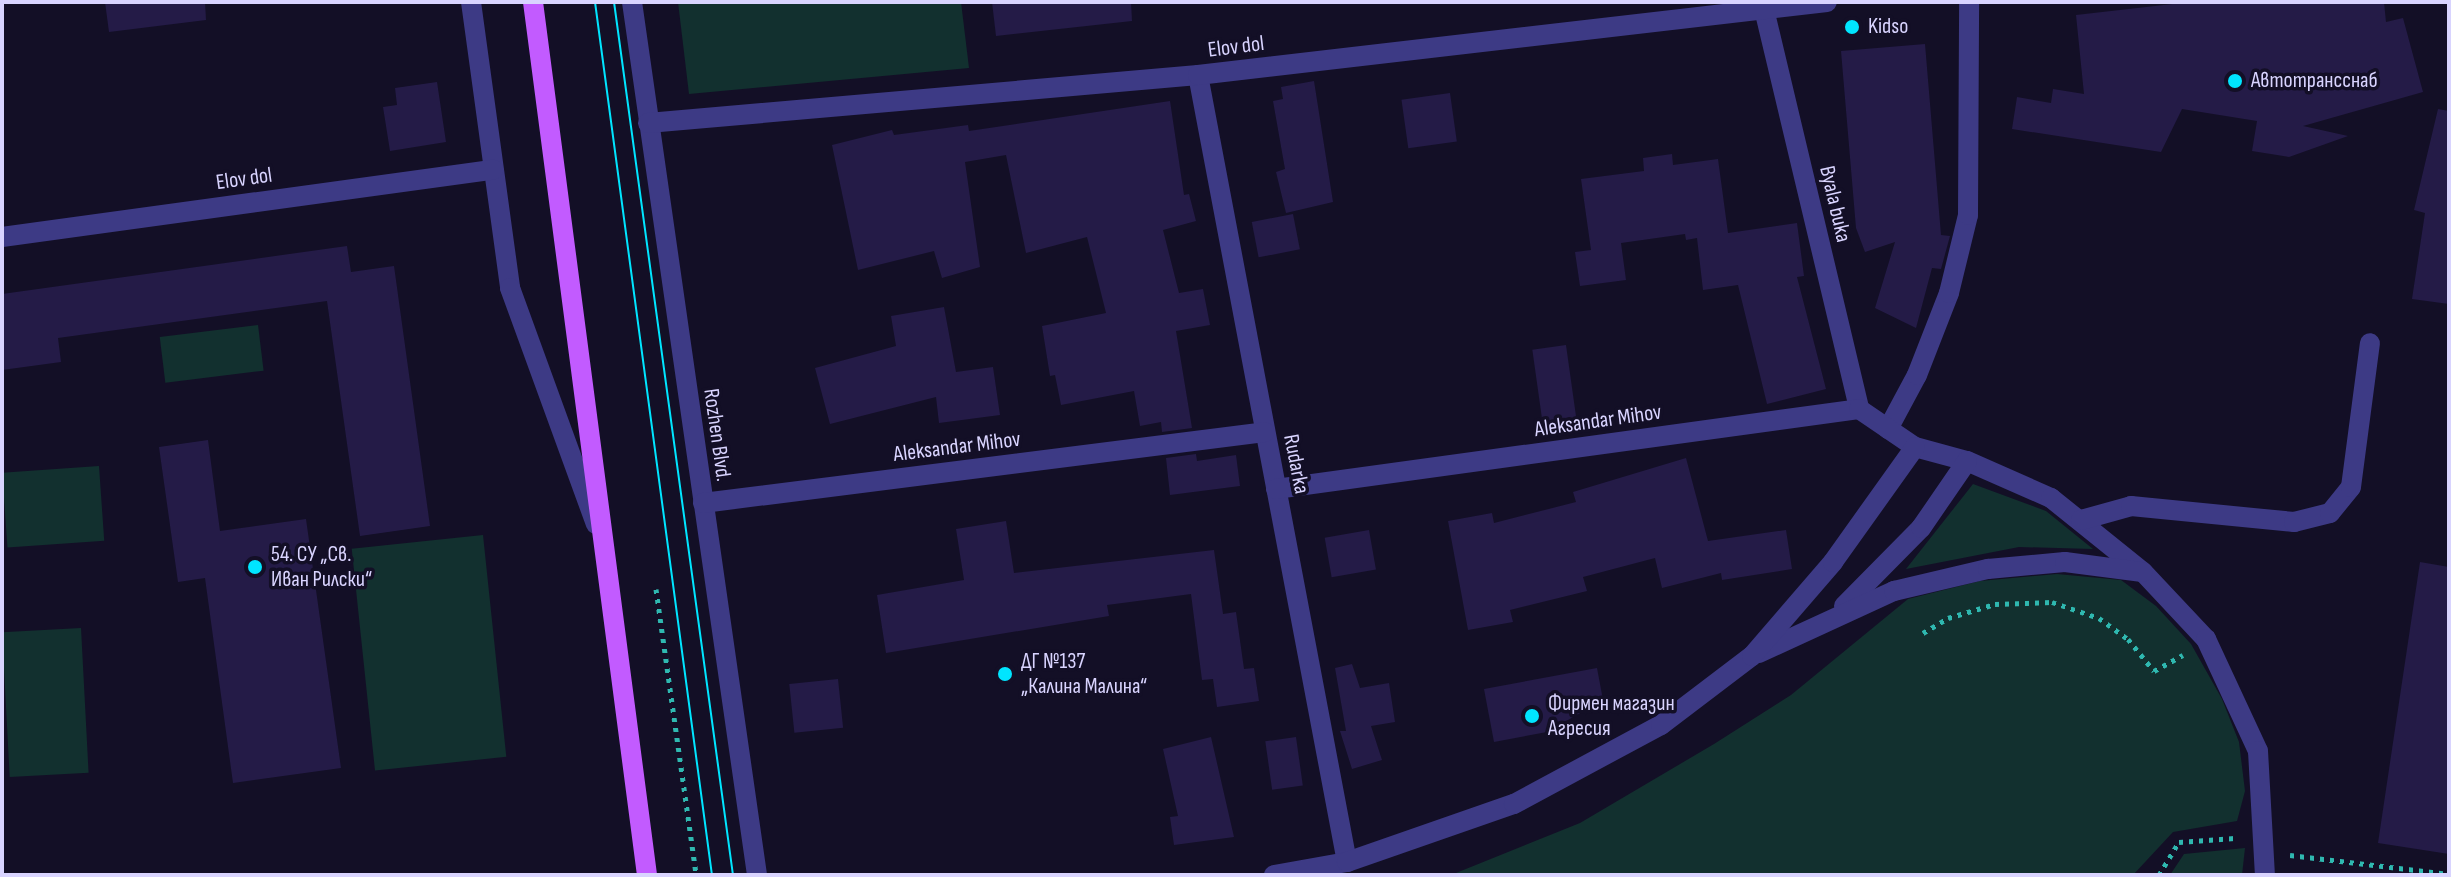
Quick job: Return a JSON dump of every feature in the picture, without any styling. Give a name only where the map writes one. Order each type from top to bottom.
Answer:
[{"type":"main road","points":[[533,2],[647,875]]},
{"type":"street","points":[[471,2],[510,288],[605,547]]},
{"type":"street","name":"Rozhen Blvd.","points":[[632,2],[757,875]]},
{"type":"street","name":"Elov dol","points":[[648,123],[1198,75],[1827,2]]},
{"type":"street","points":[[1888,429],[1917,375],[1949,293],[1968,215],[1969,2]]},
{"type":"street","name":"Byala buka","points":[[1764,9],[1859,409]]},
{"type":"street","name":"Rudarka","points":[[1198,75],[1347,862]]},
{"type":"street","name":"Elov dol","points":[[2,237],[493,170]]},
{"type":"street","points":[[2081,520],[2131,506],[2294,522],[2330,513],[2351,487],[2370,343]]},
{"type":"street","points":[[1859,409],[1915,447],[1967,461],[2051,498],[2143,572],[2206,639],[2258,751],[2265,875]]},
{"type":"street","name":"Aleksandar Mihov","points":[[1276,489],[1859,409]]},
{"type":"street","name":"Aleksandar Mihov","points":[[703,503],[1265,432]]},
{"type":"street","points":[[1274,875],[1347,862],[1514,804],[1661,725],[1752,656],[1833,562],[1915,447]]},
{"type":"street","points":[[1823,624],[1875,579],[1921,528],[1967,461]]},
{"type":"street","points":[[1752,656],[1894,591],[1988,569],[2065,562],[2143,572]]},
{"type":"path","points":[[656,589],[696,875]]},
{"type":"path","points":[[1923,633],[1948,618],[1995,604],[2052,602],[2099,618],[2128,639],[2154,671],[2190,650]]},
{"type":"path","points":[[2159,875],[2179,842],[2248,836]]},
{"type":"path","points":[[2289,855],[2449,874]]},
{"type":"green space","points":[[678,2],[961,2],[969,68],[689,94]]},
{"type":"green space","points":[[258,325],[264,371],[165,383],[160,337]]},
{"type":"green space","points":[[99,466],[104,541],[7,548],[2,473]]},
{"type":"green space","points":[[1973,484],[2046,511],[2093,549],[2019,547],[1906,569]]},
{"type":"green space","points":[[483,535],[506,757],[375,771],[352,549]]},
{"type":"green space","points":[[2057,574],[2121,580],[2156,606],[2191,644],[2222,699],[2239,742],[2245,791],[2237,821],[2173,832],[2133,875],[1451,875],[1580,823],[1714,744],[1791,695],[1908,599],[1980,581]]},
{"type":"green space","points":[[81,628],[89,773],[10,777],[2,632]]},
{"type":"green space","points":[[2245,848],[2242,875],[2170,875],[2184,854]]},
{"type":"building","points":[[105,2],[205,2],[206,20],[109,32]]},
{"type":"building","points":[[992,2],[1131,2],[1132,21],[996,36]]},
{"type":"building","points":[[2190,2],[2384,2],[2386,22],[2403,18],[2423,92],[2303,126],[2348,136],[2289,157],[2252,151],[2257,121],[2182,109],[2161,152],[2012,129],[2017,97],[2051,103],[2053,89],[2084,94],[2076,15]]},
{"type":"building","points":[[1925,44],[1941,235],[1950,236],[1941,269],[1932,268],[1916,328],[1875,308],[1895,242],[1865,252],[1856,228],[1841,51]]},
{"type":"building","points":[[1314,81],[1333,202],[1286,213],[1276,172],[1285,169],[1273,101],[1283,99],[1281,87]]},
{"type":"building","points":[[437,82],[446,142],[390,151],[383,107],[397,105],[395,88]]},
{"type":"building","points":[[1450,93],[1457,142],[1408,148],[1401,100]]},
{"type":"building","points":[[1170,101],[1184,195],[1189,194],[1196,221],[1163,230],[1179,293],[1203,289],[1210,325],[1176,331],[1192,428],[1162,432],[1161,422],[1140,426],[1134,391],[1061,405],[1055,375],[1050,376],[1042,326],[1106,313],[1087,237],[1026,253],[1006,155],[965,162],[980,267],[942,278],[934,251],[858,270],[832,145],[892,130],[894,135],[968,125],[969,131]]},
{"type":"building","points":[[2438,109],[2449,111],[2449,304],[2412,299],[2425,213],[2414,210]]},
{"type":"building","points":[[1672,154],[1673,165],[1718,159],[1728,233],[1797,223],[1804,276],[1797,277],[1826,389],[1767,404],[1738,285],[1703,290],[1697,238],[1686,240],[1685,234],[1621,243],[1626,280],[1580,286],[1575,252],[1591,250],[1581,179],[1644,171],[1643,158]]},
{"type":"building","points":[[1293,214],[1300,249],[1259,257],[1252,222]]},
{"type":"building","points":[[347,246],[351,272],[394,266],[430,526],[360,536],[327,301],[58,338],[61,362],[2,370],[2,294]]},
{"type":"building","points":[[944,307],[956,372],[993,367],[1000,415],[939,423],[936,397],[830,424],[815,368],[896,346],[891,316]]},
{"type":"building","points":[[1566,345],[1578,427],[1544,432],[1532,350]]},
{"type":"building","points":[[208,440],[220,531],[306,519],[341,768],[233,783],[205,578],[178,582],[159,447]]},
{"type":"building","points":[[1196,454],[1197,461],[1236,455],[1240,486],[1170,495],[1166,458]]},
{"type":"building","points":[[1686,458],[1708,541],[1786,530],[1792,569],[1722,580],[1721,573],[1662,588],[1655,558],[1583,577],[1587,591],[1510,610],[1513,622],[1468,630],[1448,521],[1492,513],[1494,523],[1576,502],[1573,492]]},
{"type":"building","points":[[1006,521],[1014,573],[1214,550],[1223,614],[1236,612],[1244,669],[1254,668],[1259,701],[1217,707],[1213,679],[1202,680],[1191,594],[1107,605],[1109,616],[886,653],[877,595],[964,580],[956,529]]},
{"type":"building","points":[[1369,530],[1376,569],[1332,577],[1325,538]]},
{"type":"building","points":[[2420,562],[2449,567],[2449,854],[2378,843]]},
{"type":"building","points":[[1352,664],[1360,688],[1389,683],[1395,722],[1371,726],[1382,760],[1352,769],[1340,731],[1346,731],[1335,668]]},
{"type":"building","name":"Фирмен магазин Агресия","points":[[1597,668],[1603,700],[1547,732],[1494,742],[1484,689]]},
{"type":"building","points":[[838,679],[843,728],[794,733],[789,684]]},
{"type":"building","points":[[1211,737],[1234,837],[1174,845],[1170,817],[1178,816],[1163,749]]},
{"type":"building","points":[[1296,737],[1303,786],[1272,790],[1265,741]]},
{"type":"tram line","points":[[595,2],[712,875]]},
{"type":"tram line","points":[[614,2],[733,875]]},
{"type":"place","name":"Kidso","points":[[1852,27]]},
{"type":"place","name":"Автотрансснаб","points":[[2235,81]]},
{"type":"place","name":"54. СУ „Св. Иван Рилски“","points":[[255,567]]},
{"type":"place","name":"ДГ №137 „Калина Малина“","points":[[1005,674]]},
{"type":"place","name":"Фирмен магазин Агресия","points":[[1532,716]]}]
